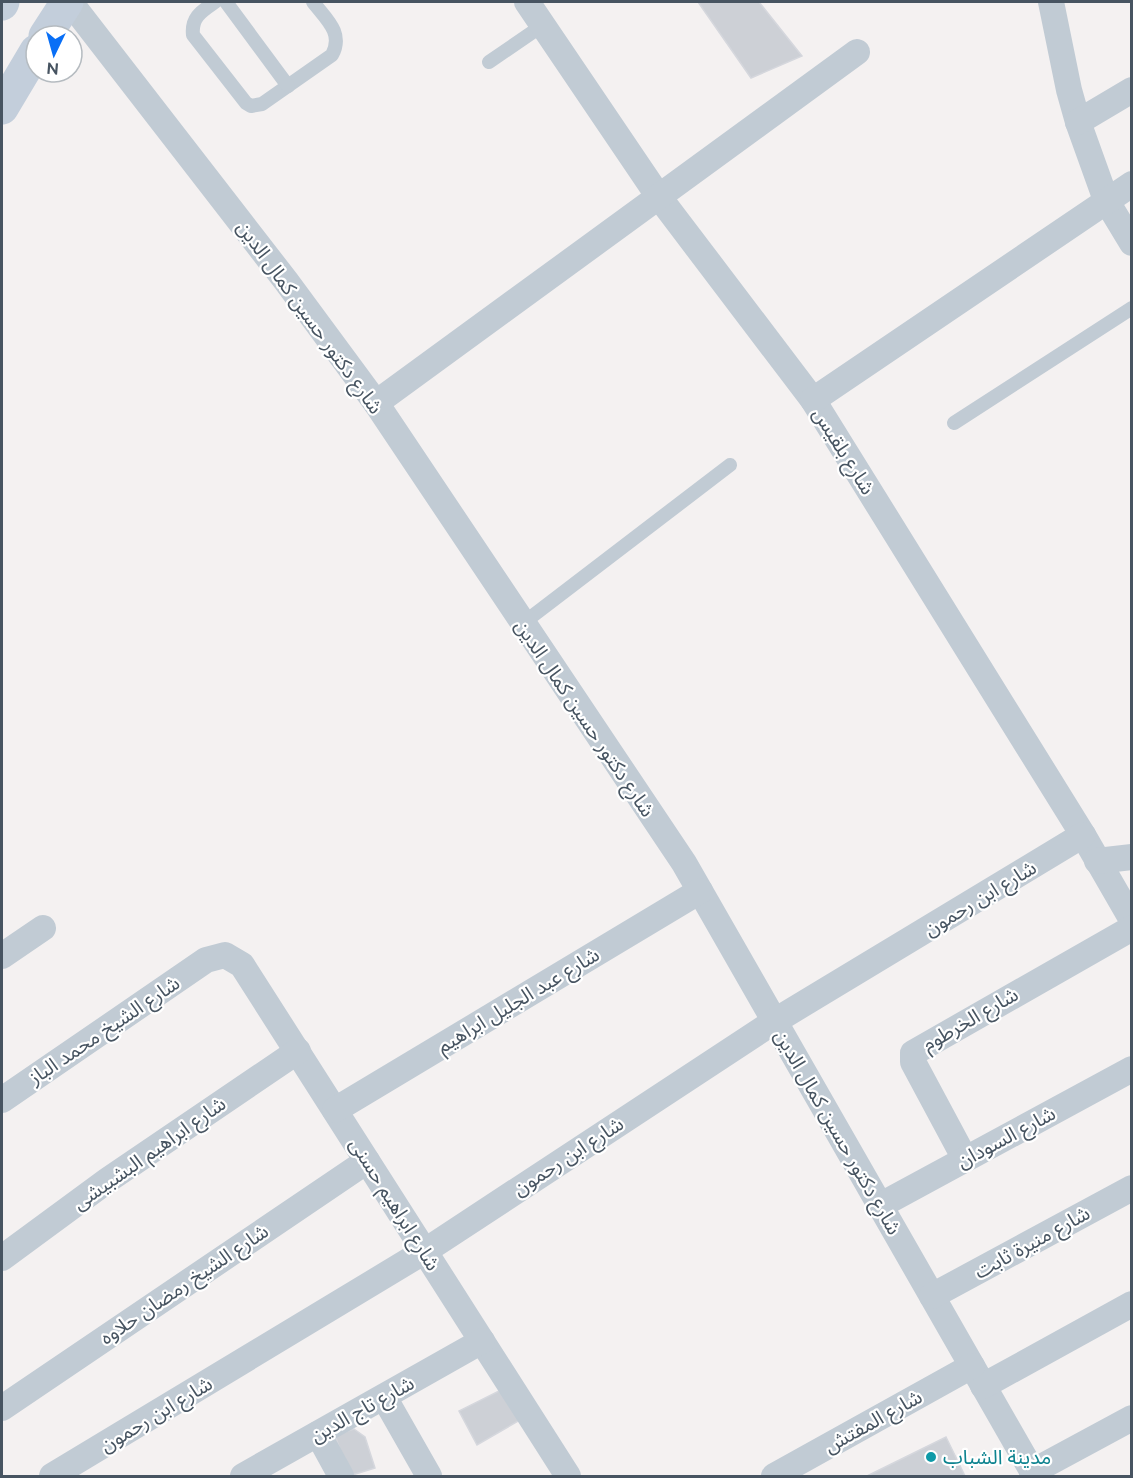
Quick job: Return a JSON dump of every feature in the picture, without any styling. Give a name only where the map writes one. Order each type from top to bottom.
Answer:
[{"type":"street","points":[[53,24],[68,2]]},
{"type":"street","name":"شارع دكتور حسين كمال الدين","points":[[68,2],[286,281],[376,403],[700,891],[1034,1474]]},
{"type":"street","name":"شارع بلقيس","points":[[527,2],[658,197],[813,400],[1083,835],[1131,921]]},
{"type":"street","points":[[1051,2],[1078,122],[1106,200],[1131,243]]},
{"type":"street","points":[[376,403],[857,52]]},
{"type":"street","points":[[2,108],[24,71]]},
{"type":"street","points":[[1078,122],[1131,90]]},
{"type":"street","points":[[813,400],[1131,184]]},
{"type":"street","name":"شارع ابن رحمون","points":[[52,1476],[424,1251],[775,1021],[1083,835]]},
{"type":"street","points":[[1097,861],[1131,857]]},
{"type":"street","name":"شارع عبد الجليل ابراهيم","points":[[335,1110],[700,891]]},
{"type":"street","points":[[2,956],[43,928]]},
{"type":"street","name":"شارع الخرطوم","points":[[965,1159],[913,1062],[914,1053],[1131,928]]},
{"type":"street","name":"شارع ابراهيم حسنى","points":[[206,960],[225,955],[242,965],[568,1476]]},
{"type":"street","name":"شارع الشيخ محمد الباز","points":[[2,1100],[206,960]]},
{"type":"street","name":"شارع ابراهيم البشبيشى","points":[[2,1258],[108,1180],[298,1051]]},
{"type":"street","name":"شارع السودان","points":[[880,1204],[1131,1069]]},
{"type":"street","name":"شارع الشيخ رمضان حلاوه","points":[[2,1408],[367,1161]]},
{"type":"street","name":"شارع منيرة ثابت","points":[[932,1296],[1131,1188]]},
{"type":"street","name":"شارع المفتش","points":[[774,1476],[977,1376],[1131,1304]]},
{"type":"street","name":"شارع تاج الدين","points":[[243,1476],[482,1341]]},
{"type":"street","points":[[384,1397],[429,1476]]},
{"type":"street","points":[[1034,1474],[1131,1418]]},
{"type":"street","points":[[318,1434],[341,1476]]},
{"type":"lane","points":[[215,2],[194,19],[192,27],[194,35],[246,103],[251,106],[262,104],[332,55],[337,46],[337,36],[313,2]]},
{"type":"lane","points":[[226,2],[288,86]]},
{"type":"lane","points":[[489,62],[543,25]]},
{"type":"lane","points":[[954,423],[1131,308]]},
{"type":"lane","points":[[522,624],[730,465]]},
{"type":"building","points":[[698,2],[759,2],[802,56],[751,78]]},
{"type":"building","points":[[503,1389],[520,1420],[477,1445],[459,1411]]},
{"type":"building","points":[[354,1429],[365,1437],[375,1468],[349,1476],[335,1435]]},
{"type":"building","name":"مدينة الشباب","points":[[946,1437],[965,1476],[867,1476]]},
{"type":"place","name":"مدينة الشباب","points":[[931,1457]]}]
